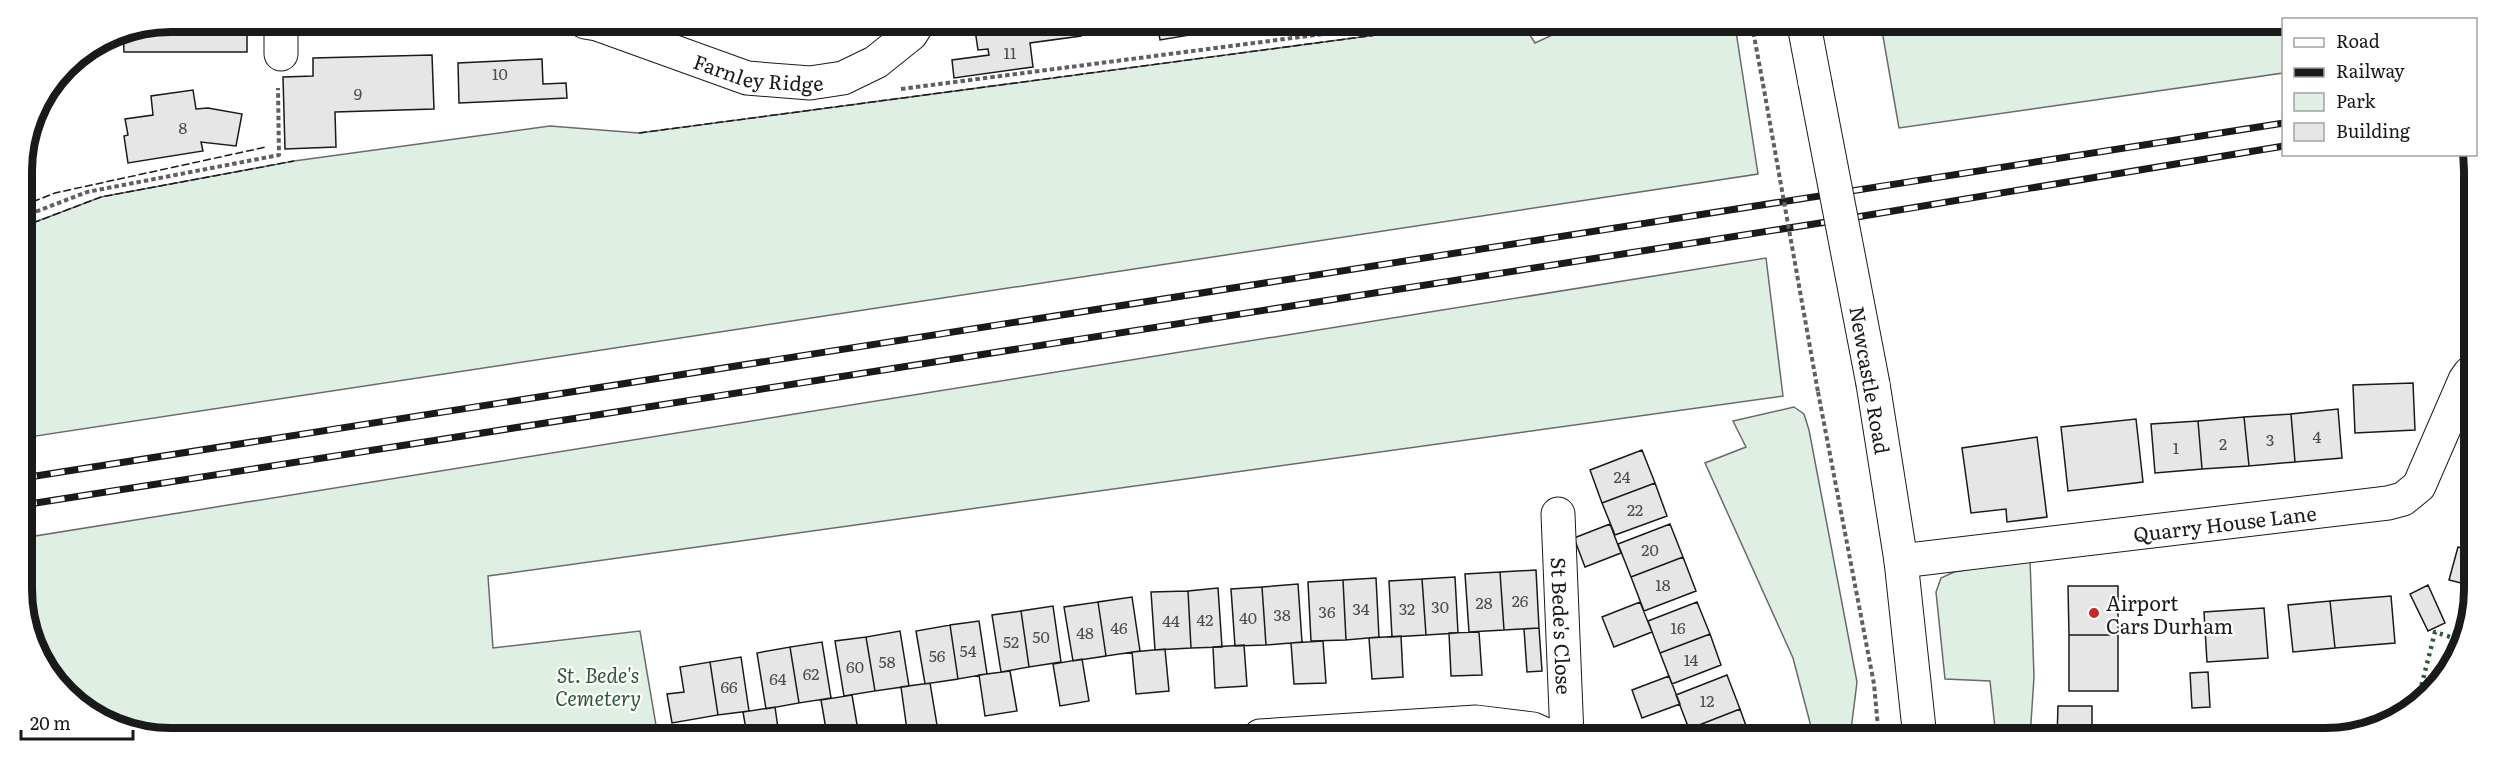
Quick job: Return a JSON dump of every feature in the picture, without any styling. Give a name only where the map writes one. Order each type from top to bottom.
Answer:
[{"type":"main road","points":[[280,54],[281,32]]},
{"type":"main road","name":"Farnley Ridge","points":[[614,32],[747,78],[810,83],[843,78],[876,62],[912,32]]},
{"type":"main road","name":"Newcastle Road","points":[[1805,32],[1873,384],[1901,561],[1919,728]]},
{"type":"main road","name":"Quarry House Lane","points":[[1901,561],[2403,499],[2418,486],[2464,380]]},
{"type":"main road","name":"St Bede's Close","points":[[1558,514],[1567,728]]},
{"type":"main road","points":[[1383,728],[1476,722],[1525,728]]},
{"type":"path","points":[[876,62],[900,89],[1338,32]]},
{"type":"path","points":[[1753,32],[1818,392],[1874,684],[1878,728]]},
{"type":"path","points":[[32,213],[87,192],[279,155],[280,54]]},
{"type":"green space","points":[[1399,32],[1528,32],[1535,43],[1559,32],[1736,32],[1758,174],[32,437],[32,223],[101,197],[294,161],[550,126],[639,133]]},
{"type":"green space","points":[[1882,32],[2282,32],[2282,73],[1899,128]]},
{"type":"green space","name":"St. Bede's Cemetery","points":[[1766,258],[1783,396],[488,576],[493,648],[640,631],[656,728],[171,728],[135,724],[101,710],[86,700],[66,681],[46,651],[34,616],[32,537]]},
{"type":"green space","points":[[1794,407],[1804,414],[1809,430],[1857,682],[1851,728],[1811,728],[1793,658],[1705,463],[1746,447],[1733,421]]},
{"type":"green space","points":[[2030,559],[2034,677],[2031,728],[1995,728],[1990,681],[1945,679],[1936,592],[1941,578],[1954,572]]},
{"type":"building","points":[[247,32],[247,52],[124,52],[123,40],[144,34]]},
{"type":"building","points":[[975,32],[1080,32],[1081,36],[1030,43],[1033,67],[954,78],[952,60],[989,55],[988,49],[978,50]]},
{"type":"building","points":[[1159,32],[1196,32],[1196,34],[1160,40]]},
{"type":"building","points":[[432,55],[434,109],[335,112],[336,147],[285,149],[283,77],[313,76],[313,58]]},
{"type":"building","points":[[542,59],[543,84],[566,83],[567,98],[459,103],[458,63]]},
{"type":"building","points":[[193,90],[196,109],[208,108],[242,114],[236,146],[201,142],[203,151],[128,163],[124,136],[128,135],[125,119],[153,115],[151,96]]},
{"type":"building","points":[[2413,383],[2415,430],[2355,433],[2353,385]]},
{"type":"building","points":[[2338,409],[2342,458],[2295,462],[2291,414]]},
{"type":"building","points":[[2291,414],[2295,462],[2249,466],[2244,417]]},
{"type":"building","points":[[2244,417],[2249,466],[2202,469],[2198,421]]},
{"type":"building","points":[[2136,419],[2143,482],[2068,491],[2061,427]]},
{"type":"building","points":[[2198,421],[2202,469],[2155,473],[2151,424]]},
{"type":"building","points":[[2037,437],[2047,517],[2007,522],[2006,509],[1971,513],[1962,448]]},
{"type":"building","points":[[1642,450],[1655,483],[1602,503],[1590,470]]},
{"type":"building","points":[[1655,483],[1667,516],[1615,535],[1602,503]]},
{"type":"building","points":[[1610,524],[1621,553],[1585,567],[1574,538]]},
{"type":"building","points":[[1670,524],[1683,557],[1631,577],[1618,544]]},
{"type":"building","points":[[2458,547],[2464,549],[2464,584],[2449,580]]},
{"type":"building","points":[[1683,557],[1696,591],[1644,611],[1631,577]]},
{"type":"building","points":[[1536,570],[1539,628],[1504,630],[1500,572]]},
{"type":"building","points":[[1500,572],[1504,630],[1469,632],[1465,574]]},
{"type":"building","points":[[1455,577],[1458,633],[1426,635],[1422,579]]},
{"type":"building","points":[[1376,578],[1379,637],[1346,640],[1343,580]]},
{"type":"building","points":[[1422,579],[1426,635],[1392,637],[1389,581]]},
{"type":"building","points":[[1343,580],[1346,640],[1311,641],[1308,582]]},
{"type":"building","points":[[1298,584],[1302,642],[1266,645],[1262,587]]},
{"type":"building","points":[[2428,585],[2445,623],[2428,631],[2410,594]]},
{"type":"building","points":[[2068,586],[2118,586],[2118,635],[2069,635]]},
{"type":"building","points":[[1262,587],[1266,645],[1235,646],[1231,589]]},
{"type":"building","points":[[1218,588],[1222,647],[1191,648],[1188,591]]},
{"type":"building","points":[[1188,591],[1191,648],[1155,650],[1151,592]]},
{"type":"building","points":[[2391,596],[2395,643],[2335,648],[2330,601]]},
{"type":"building","points":[[1132,597],[1140,651],[1106,656],[1098,602]]},
{"type":"building","points":[[2330,601],[2335,648],[2293,652],[2288,605]]},
{"type":"building","points":[[1098,602],[1106,656],[1073,661],[1064,607]]},
{"type":"building","points":[[1640,602],[1652,632],[1614,647],[1602,617]]},
{"type":"building","points":[[1697,602],[1710,634],[1660,653],[1648,621]]},
{"type":"building","points":[[1053,606],[1061,662],[1029,667],[1021,611]]},
{"type":"building","points":[[2264,608],[2268,658],[2207,662],[2204,612]]},
{"type":"building","points":[[1021,611],[1029,667],[1001,672],[992,615]]},
{"type":"building","points":[[979,621],[987,674],[958,679],[950,625]]},
{"type":"building","points":[[950,625],[958,679],[925,684],[916,631]]},
{"type":"building","points":[[1539,628],[1542,671],[1527,672],[1524,629]]},
{"type":"building","points":[[900,631],[909,686],[875,691],[866,637]]},
{"type":"building","points":[[1479,632],[1482,675],[1451,676],[1449,633]]},
{"type":"building","points":[[1710,634],[1721,665],[1672,684],[1660,653]]},
{"type":"building","points":[[2069,635],[2118,635],[2118,691],[2069,691]]},
{"type":"building","points":[[1401,636],[1403,677],[1372,679],[1369,638]]},
{"type":"building","points":[[866,637],[875,691],[844,696],[835,641]]},
{"type":"building","points":[[1323,641],[1326,683],[1294,684],[1291,643]]},
{"type":"building","points":[[822,642],[831,698],[799,703],[790,647]]},
{"type":"building","points":[[1244,645],[1247,686],[1215,688],[1213,647]]},
{"type":"building","points":[[790,647],[799,703],[766,709],[757,653]]},
{"type":"building","points":[[1165,649],[1169,691],[1136,694],[1132,652]]},
{"type":"building","points":[[741,657],[749,711],[718,715],[710,662]]},
{"type":"building","points":[[1082,659],[1089,701],[1060,706],[1053,664]]},
{"type":"building","points":[[710,662],[718,715],[672,723],[667,694],[684,692],[680,667]]},
{"type":"building","points":[[1010,671],[1017,711],[985,716],[979,675]]},
{"type":"building","points":[[2208,672],[2210,707],[2192,708],[2190,673]]},
{"type":"building","points":[[1727,675],[1740,709],[1689,728],[1676,695]]},
{"type":"building","points":[[1669,676],[1680,704],[1642,718],[1632,690]]},
{"type":"building","points":[[930,683],[937,725],[907,728],[901,687]]},
{"type":"building","points":[[852,695],[858,728],[826,728],[821,700]]},
{"type":"building","points":[[2058,706],[2092,706],[2092,728],[2057,728]]},
{"type":"building","points":[[775,707],[778,728],[746,728],[743,712]]},
{"type":"building","points":[[1740,709],[1747,728],[1692,728]]},
{"type":"railway","points":[[32,477],[2282,123]]},
{"type":"railway","points":[[32,504],[1833,221],[2282,146]]},
{"type":"hedge","points":[[2420,690],[2435,632],[2454,638]]},
{"type":"fence","points":[[639,133],[1399,32]]},
{"type":"fence","points":[[32,202],[55,193],[266,147]]},
{"type":"fence","points":[[32,223],[101,197],[294,161]]},
{"type":"place","name":"Airport Cars Durham","points":[[2094,613]]}]
